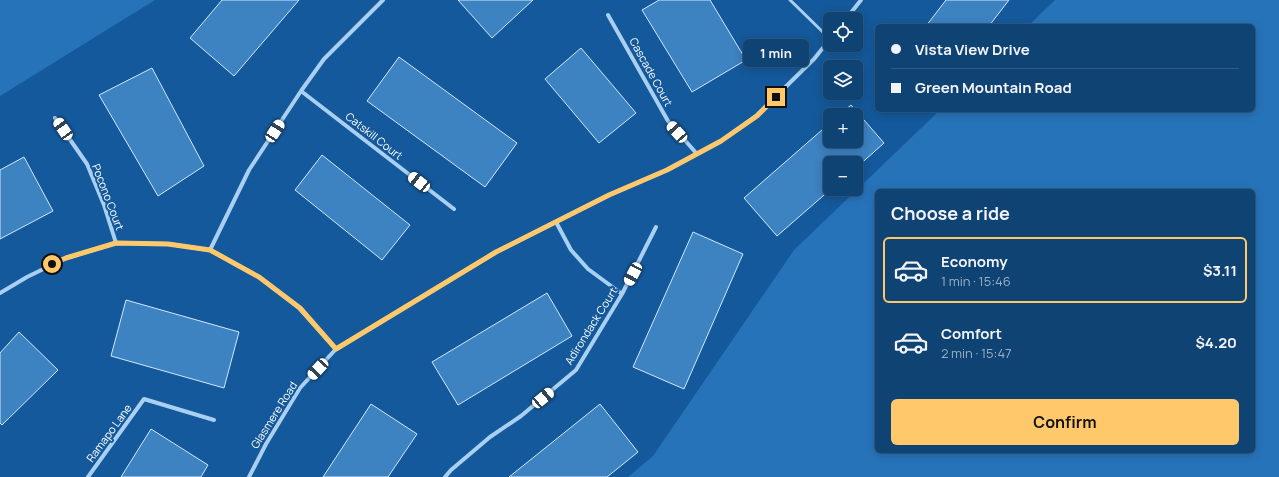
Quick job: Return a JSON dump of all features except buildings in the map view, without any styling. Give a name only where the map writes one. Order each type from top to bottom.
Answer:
[{"type":"street","points":[[210,250],[249,170],[301,91],[324,59],[383,0]]},
{"type":"street","points":[[852,12],[861,0]]},
{"type":"street","name":"Cascade Court","points":[[608,15],[668,121],[697,154]]},
{"type":"street","name":"Glasmere Road","points":[[249,477],[266,444],[300,388],[336,349],[496,252],[609,195],[667,170],[721,141],[757,116],[814,59],[823,48]]},
{"type":"street","name":"Catskill Court","points":[[301,91],[454,209]]},
{"type":"street","name":"Pocono Court","points":[[55,118],[87,164],[104,205],[116,243]]},
{"type":"street","points":[[556,222],[571,250],[588,269],[622,294]]},
{"type":"street","name":"Adirondack Court","points":[[445,477],[451,470],[490,437],[522,416],[576,370],[622,294],[656,227]]},
{"type":"street","points":[[0,293],[27,277],[66,258],[116,243],[168,244],[210,250],[259,277],[300,308],[336,349]]},
{"type":"street","name":"Ramapo Lane","points":[[88,477],[144,399],[214,420]]},
{"type":"lane","points":[[790,0],[823,32]]},
{"type":"shaded area","points":[[0,0],[155,0],[0,96]]},
{"type":"shaded area","points":[[1055,0],[1279,0],[1279,477],[628,477],[653,456],[794,250],[850,196],[863,196],[863,184],[938,112],[1255,112],[1255,24],[1030,24]]},
{"type":"route","points":[[52,264],[66,258],[116,243],[168,244],[210,250],[259,277],[300,308],[336,349],[496,252],[609,195],[667,170],[721,141],[757,116],[776,97]]}]
